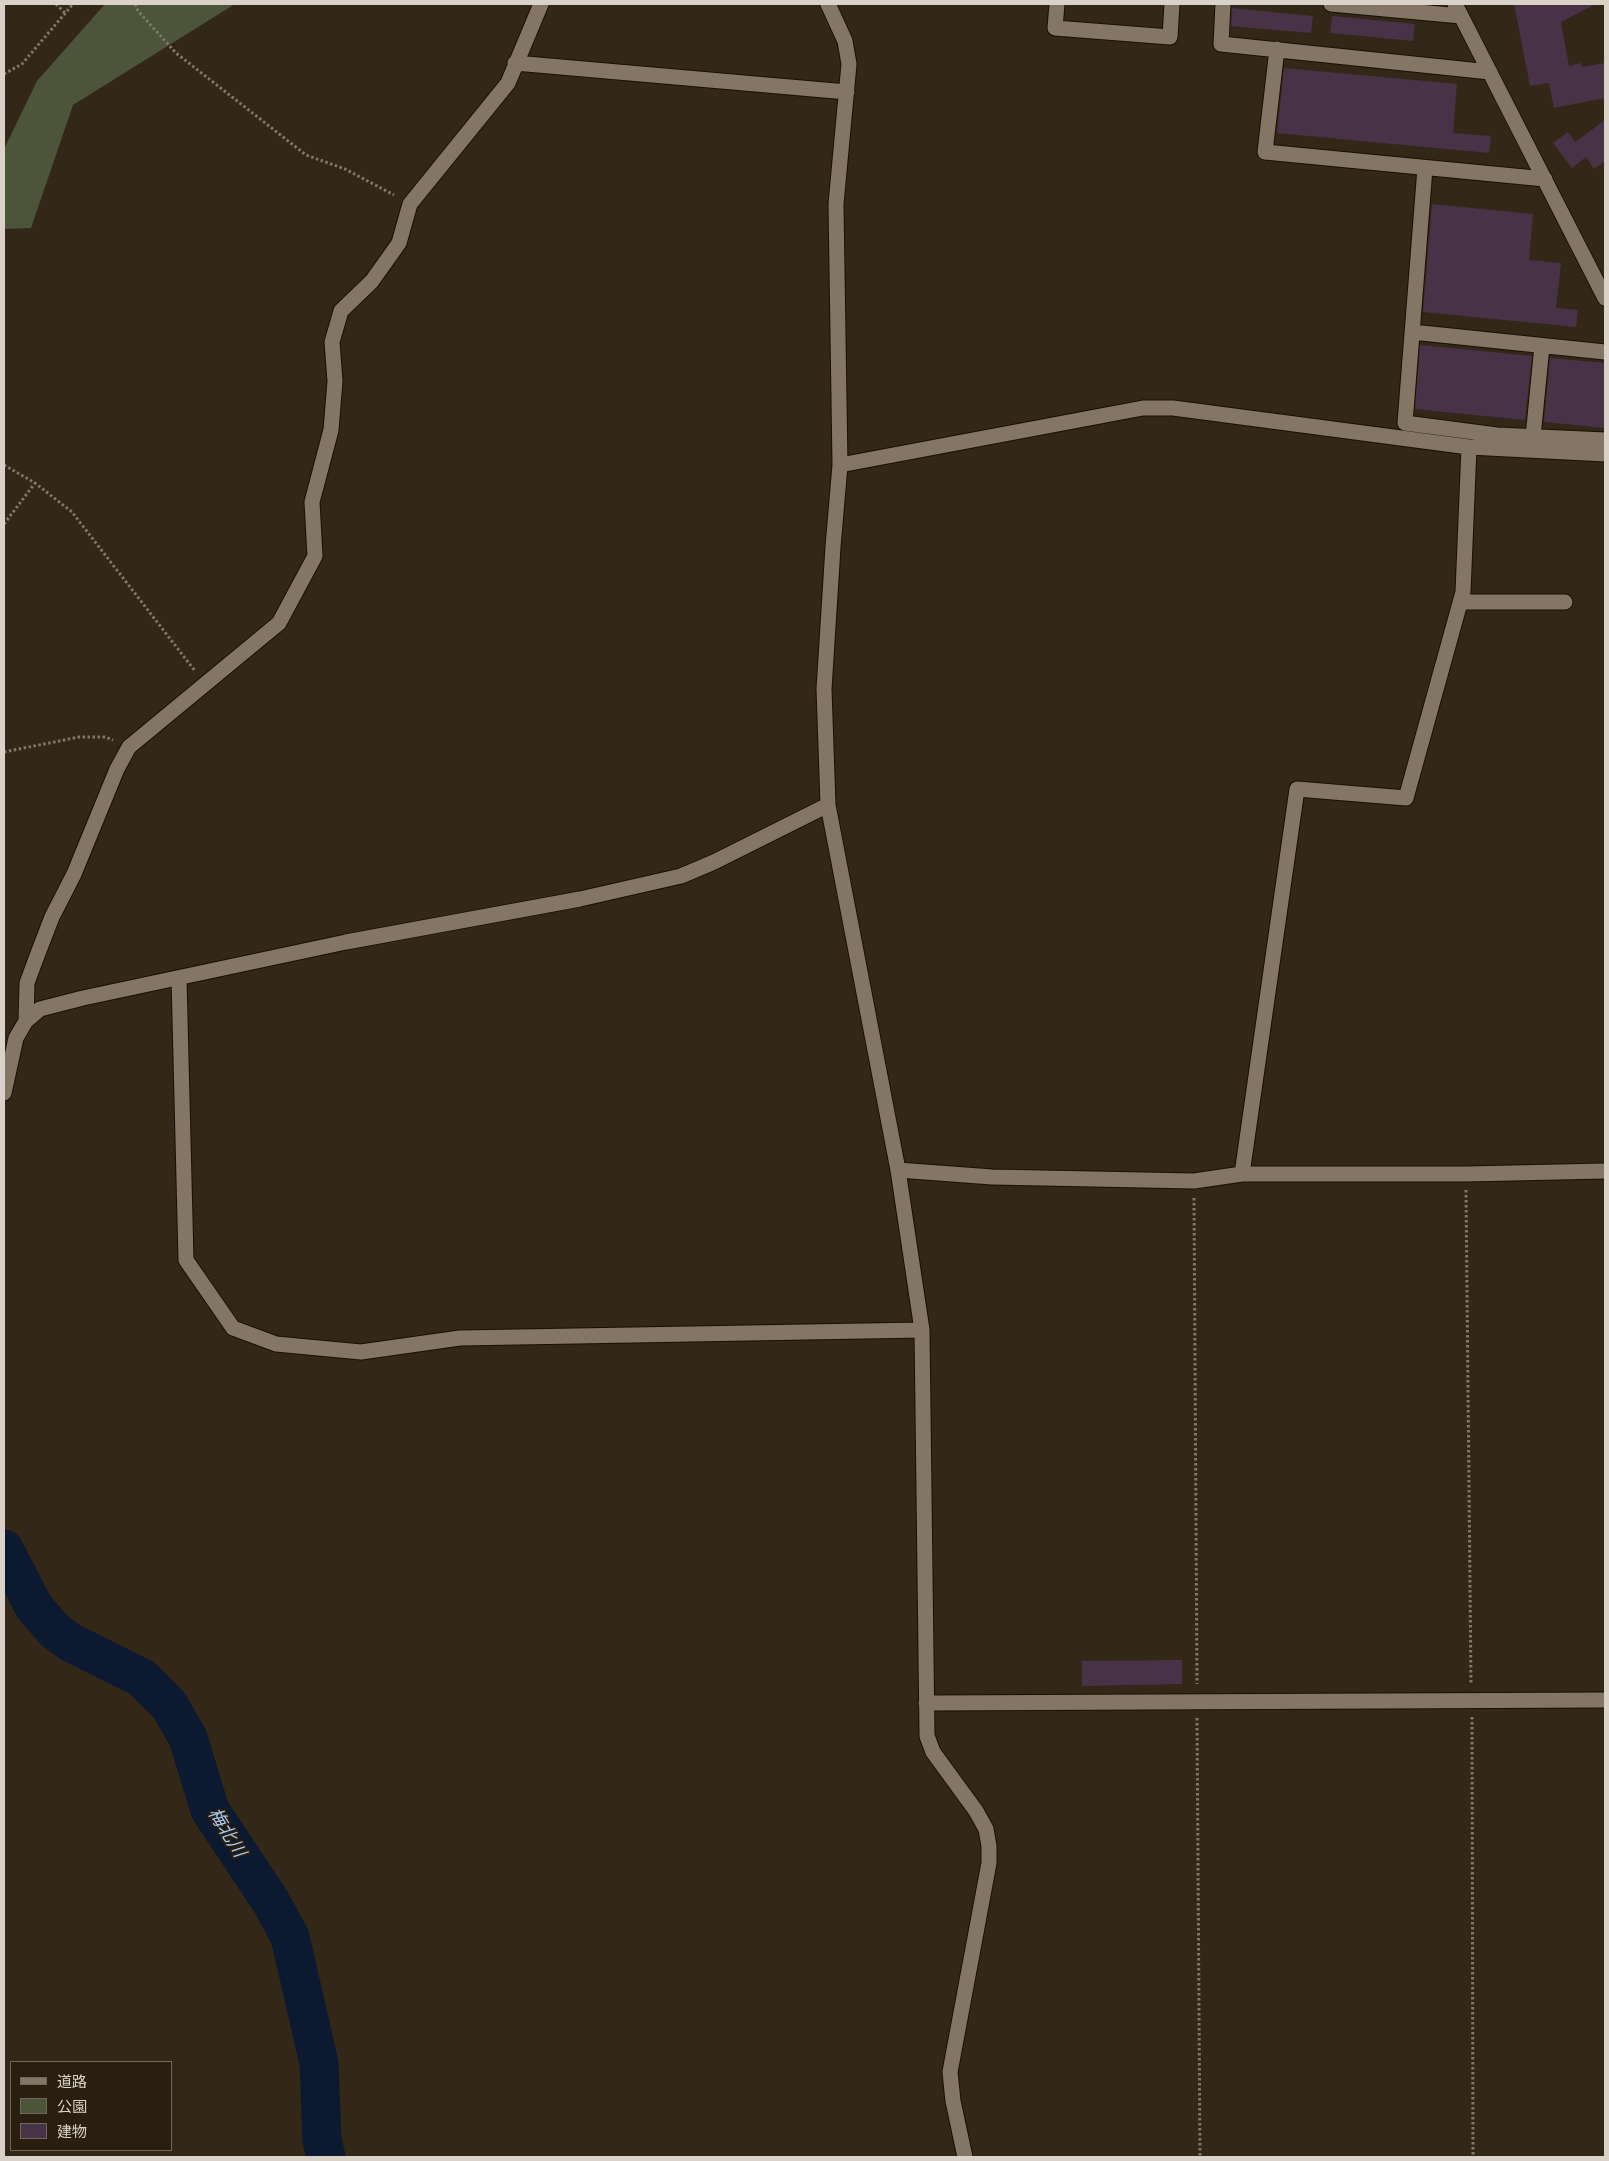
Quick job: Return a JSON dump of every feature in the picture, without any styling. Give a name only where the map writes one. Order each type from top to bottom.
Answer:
[{"type":"street","points":[[26,1021],[27,983],[52,916],[74,874],[117,769],[129,747],[279,623],[315,556],[312,502],[331,430],[335,381],[332,342],[341,311],[372,281],[399,242],[410,204],[508,83],[541,4]]},
{"type":"street","points":[[828,4],[845,41],[849,64],[836,204],[840,465],[824,689],[828,804],[898,1170],[922,1330],[927,1736],[933,1752],[976,1811],[986,1829],[988,1846],[989,1863],[950,2072],[952,2101],[964,2157]]},
{"type":"street","points":[[1057,4],[1055,28],[1170,36],[1172,4]]},
{"type":"street","points":[[1223,4],[1221,44],[1490,72]]},
{"type":"street","points":[[1331,4],[1458,10],[1605,298]]},
{"type":"street","points":[[1276,49],[1265,152],[1544,179]]},
{"type":"street","points":[[515,63],[847,92]]},
{"type":"street","points":[[1425,168],[1405,423],[1497,435],[1605,440]]},
{"type":"street","points":[[1412,332],[1605,352]]},
{"type":"street","points":[[1533,437],[1542,346]]},
{"type":"street","points":[[840,465],[1143,408],[1173,408],[1469,447],[1605,454]]},
{"type":"street","points":[[1242,1174],[1297,789],[1406,798],[1463,592],[1469,447]]},
{"type":"street","points":[[1460,602],[1565,602]]},
{"type":"street","points":[[4,1093],[16,1038],[26,1021],[40,1009],[83,998],[346,942],[580,899],[681,876],[714,862],[828,804]]},
{"type":"street","points":[[180,978],[186,1260],[233,1328],[276,1344],[361,1352],[460,1338],[922,1330]]},
{"type":"street","points":[[898,1170],[992,1177],[1194,1181],[1242,1174],[1466,1174],[1605,1171]]},
{"type":"street","points":[[926,1703],[1605,1700]]},
{"type":"path","points":[[56,4],[65,13]]},
{"type":"path","points":[[4,74],[22,64],[73,4]]},
{"type":"path","points":[[135,4],[138,11],[176,53],[306,155],[345,169],[410,204]]},
{"type":"path","points":[[4,465],[35,483],[72,512],[205,684]]},
{"type":"path","points":[[4,524],[35,483]]},
{"type":"path","points":[[4,752],[80,737],[105,737],[129,747]]},
{"type":"path","points":[[1466,1174],[1472,1701],[1473,2157]]},
{"type":"path","points":[[1194,1181],[1200,2157]]},
{"type":"green space","points":[[105,4],[235,4],[73,105],[31,228],[4,229],[4,149],[37,81]]},
{"type":"building","points":[[1514,4],[1596,4],[1561,22],[1569,66],[1581,63],[1582,67],[1605,63],[1605,98],[1554,108],[1549,83],[1530,86]]},
{"type":"building","points":[[1232,8],[1313,16],[1311,33],[1231,26]]},
{"type":"building","points":[[1332,16],[1415,24],[1413,41],[1330,33]]},
{"type":"building","points":[[1284,68],[1457,84],[1453,133],[1491,136],[1489,153],[1277,133]]},
{"type":"building","points":[[1605,120],[1605,161],[1594,169],[1586,157],[1572,168],[1553,143],[1568,132],[1575,142]]},
{"type":"building","points":[[1432,204],[1533,214],[1529,260],[1561,263],[1556,308],[1578,310],[1576,327],[1423,312]]},
{"type":"building","points":[[1420,345],[1532,356],[1525,420],[1415,409]]},
{"type":"building","points":[[1550,358],[1605,363],[1605,428],[1544,422]]},
{"type":"building","points":[[1182,1660],[1182,1684],[1082,1686],[1082,1661]]},
{"type":"waterway","name":"梅北川","points":[[4,1549],[34,1607],[55,1631],[70,1642],[142,1678],[169,1705],[188,1738],[210,1810],[271,1902],[290,1937],[319,2063],[322,2140],[326,2157]]}]
